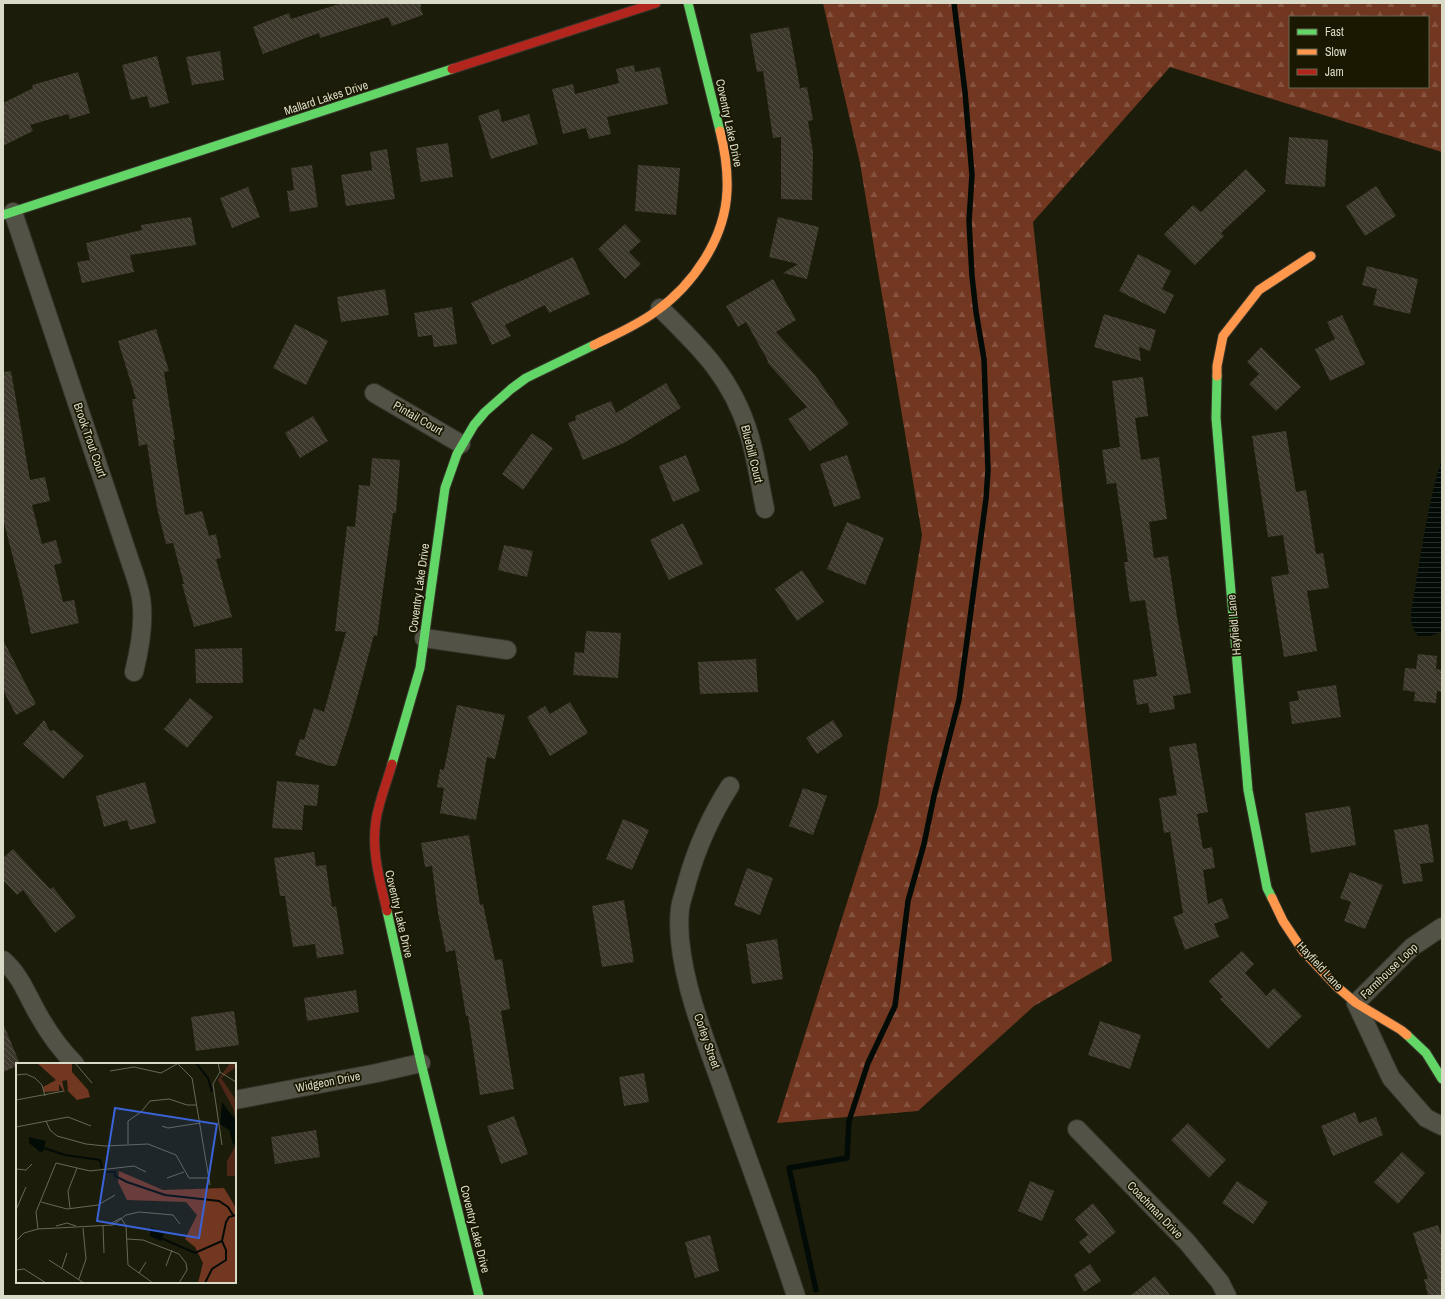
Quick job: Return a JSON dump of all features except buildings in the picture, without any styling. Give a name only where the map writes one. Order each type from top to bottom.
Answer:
[{"type":"street","name":"Mallard Lakes Drive","points":[[8,214],[656,3]]},
{"type":"street","name":"Coventry Lake Drive","points":[[479,1296],[421,1063],[378,876],[374,857],[376,819],[420,668],[445,488],[450,469],[461,444],[482,414],[495,400],[510,388],[526,378],[639,323],[675,296],[688,282],[703,260],[719,231],[725,213],[728,195],[726,157],[688,3]]},
{"type":"street","name":"Brook Trout Court","points":[[8,214],[131,564],[141,597],[142,631],[134,672]]},
{"type":"street","name":"Hayfield Lane","points":[[1311,256],[1259,290],[1223,336],[1216,366],[1216,418],[1248,790],[1267,888],[1283,921],[1303,951],[1336,986],[1356,1003],[1401,1030],[1426,1052],[1442,1079]]},
{"type":"street","name":"Bluebill Court","points":[[660,308],[705,352],[736,399],[750,435],[765,509]]},
{"type":"street","name":"Pintail Court","points":[[374,393],[461,444]]},
{"type":"street","points":[[424,638],[507,650]]},
{"type":"street","name":"Corley Street","points":[[730,786],[714,811],[694,858],[680,908],[680,942],[686,976],[700,1026],[796,1296]]},
{"type":"street","name":"Farmhouse Loop","points":[[1356,1003],[1412,947],[1442,927]]},
{"type":"street","points":[[3,960],[13,969],[23,983],[38,1014],[57,1043],[74,1063]]},
{"type":"street","name":"Hayfield Lane","points":[[1356,1003],[1392,1078],[1426,1118],[1442,1126]]},
{"type":"street","name":"Widgeon Drive","points":[[236,1100],[377,1073],[421,1063]]},
{"type":"street","name":"Coachman Drive","points":[[1077,1128],[1187,1242],[1220,1282],[1227,1296]]},
{"type":"green space","points":[[823,3],[1442,3],[1442,152],[1170,67],[1033,222],[1112,961],[1034,1006],[918,1111],[777,1123],[878,805],[922,535],[860,163]]},
{"type":"shaded area","points":[[1442,458],[1442,632],[1430,636],[1418,636],[1412,625],[1411,613],[1432,496]]},
{"type":"waterway","points":[[816,1290],[789,1168],[847,1158],[849,1121],[868,1063],[895,1006],[908,901],[924,844],[934,796],[959,700],[986,499],[988,470],[984,359],[972,276],[969,221],[972,175],[965,92],[954,3]]},
{"type":"traffic: fast","points":[[688,3],[720,131]]},
{"type":"traffic: fast","points":[[3,215],[452,69]]},
{"type":"traffic: fast","points":[[392,764],[420,668],[445,488],[457,454],[474,425],[485,412],[511,389],[526,378],[594,345]]},
{"type":"traffic: fast","points":[[1217,376],[1216,418],[1248,790],[1267,888],[1272,898]]},
{"type":"traffic: fast","points":[[387,911],[421,1063],[479,1296]]},
{"type":"traffic: fast","points":[[1407,1035],[1426,1053],[1442,1079]]},
{"type":"traffic: slow","points":[[594,345],[633,326],[655,312],[682,288],[694,275],[704,259],[713,243],[725,209],[727,168],[720,131]]},
{"type":"traffic: slow","points":[[1217,376],[1217,366],[1223,336],[1259,290],[1311,256]]},
{"type":"traffic: slow","points":[[1272,898],[1283,921],[1303,951],[1336,986],[1356,1003],[1407,1035]]},
{"type":"traffic: jam","points":[[452,69],[656,3]]},
{"type":"traffic: jam","points":[[387,911],[375,855],[375,832],[379,806],[392,764]]}]
